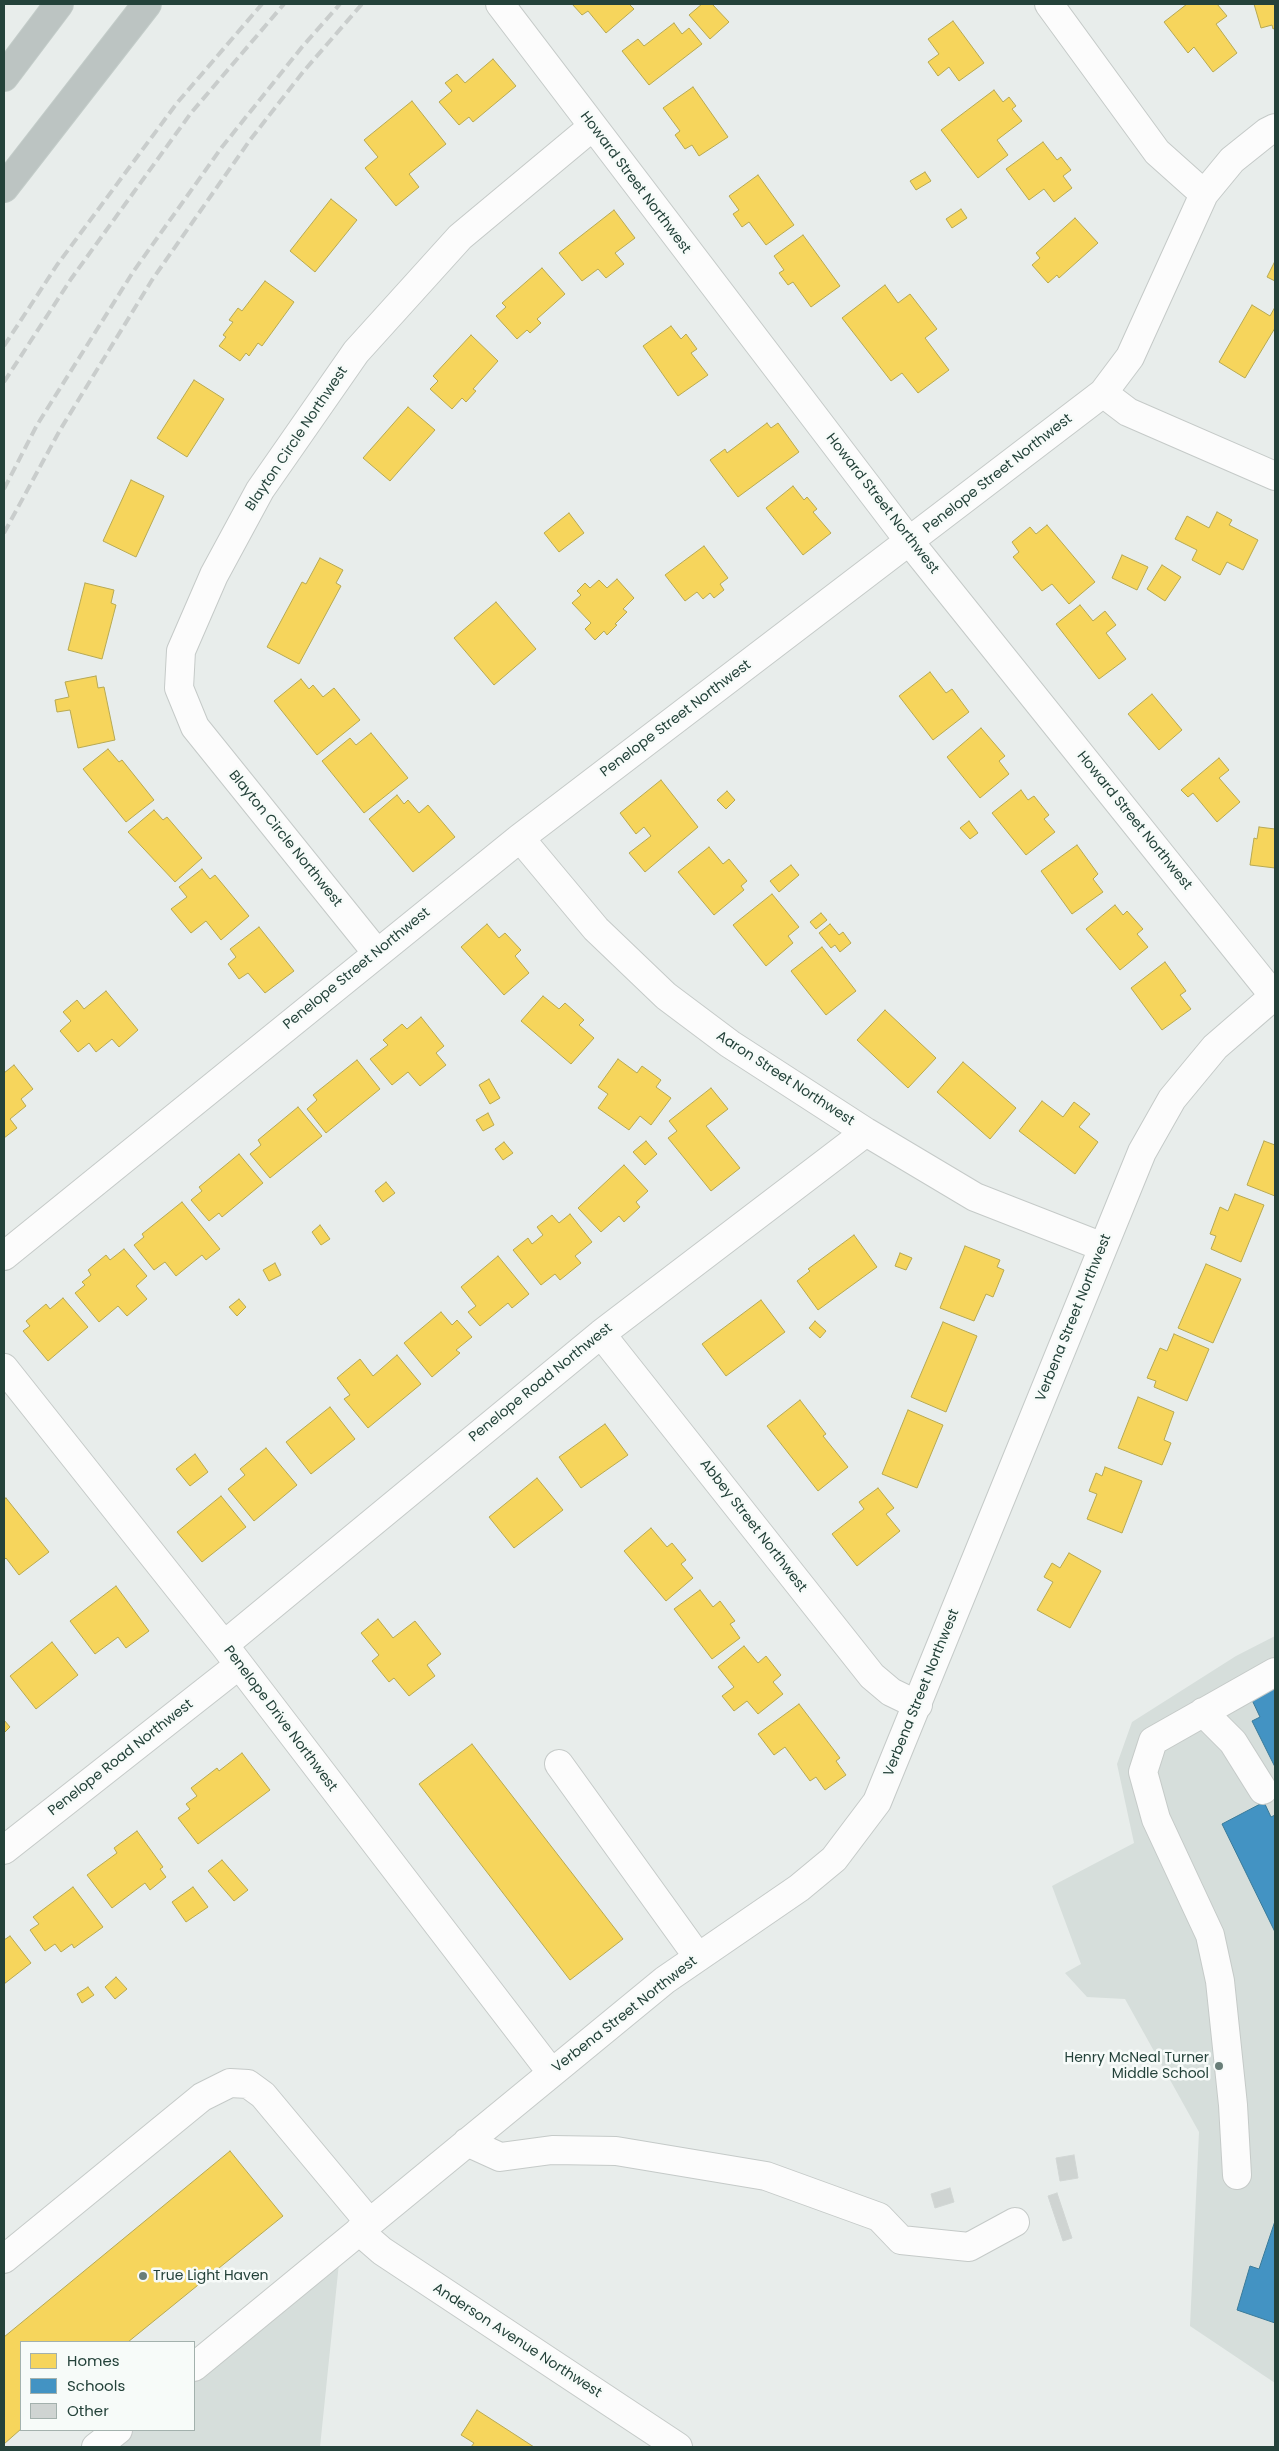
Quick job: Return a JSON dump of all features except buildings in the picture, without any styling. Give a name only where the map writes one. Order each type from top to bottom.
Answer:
[{"type":"highway","points":[[4,77],[59,4]]},
{"type":"highway","points":[[4,188],[147,4]]},
{"type":"street","name":"Howard Street Northwest","points":[[500,4],[909,541],[1275,995]]},
{"type":"street","points":[[1049,4],[1157,152],[1204,194]]},
{"type":"street","name":"Blayton Circle Northwest","points":[[377,953],[195,727],[180,688],[181,652],[214,575],[260,490],[356,352],[460,237],[592,127]]},
{"type":"street","name":"Penelope Street Northwest","points":[[4,1256],[520,838],[1103,393],[1130,357],[1204,194],[1232,160],[1267,132],[1275,128]]},
{"type":"street","points":[[1103,393],[1128,412],[1275,476]]},
{"type":"street","name":"Aaron Street Northwest","points":[[520,838],[596,930],[666,996],[730,1044],[866,1132],[975,1197],[1103,1247]]},
{"type":"street","name":"Verbena Street Northwest","points":[[195,2366],[665,1980],[799,1888],[834,1859],[877,1802],[1142,1152],[1172,1099],[1215,1047],[1275,995]]},
{"type":"street","name":"Penelope Road Northwest","points":[[4,1850],[600,1334],[866,1132]]},
{"type":"street","name":"Abbey Street Northwest","points":[[600,1334],[872,1676],[891,1692],[918,1705]]},
{"type":"street","name":"Penelope Drive Northwest","points":[[4,1368],[231,1655],[551,2072]]},
{"type":"street","points":[[1237,2175],[1220,1982],[1210,1935],[1156,1819],[1143,1772],[1153,1741],[1275,1672]]},
{"type":"street","points":[[1203,1712],[1234,1742],[1263,1790]]},
{"type":"street","points":[[559,1764],[698,1957]]},
{"type":"street","name":"Anderson Avenue Northwest","points":[[4,2259],[202,2097],[230,2083],[248,2084],[263,2095],[382,2252],[678,2447]]},
{"type":"street","points":[[467,2142],[500,2157],[552,2150],[616,2150],[766,2176],[879,2217],[901,2240],[969,2247],[1015,2222]]},
{"type":"street","points":[[96,2447],[117,2431]]},
{"type":"shaded area","name":"Henry McNeal Turner Middle School","points":[[1275,1636],[1275,2383],[1190,2326],[1199,2132],[1125,1999],[1087,1997],[1065,1973],[1081,1964],[1052,1886],[1134,1843],[1117,1764],[1132,1722],[1236,1656]]},
{"type":"shaded area","points":[[342,2234],[320,2447],[80,2447],[101,2431],[195,2431],[195,2354]]},
{"type":"railway","points":[[4,346],[57,265],[177,103],[262,4]]},
{"type":"railway","points":[[4,382],[71,279],[191,113],[284,4]]},
{"type":"railway","points":[[4,489],[37,425],[133,272],[222,147],[302,47],[340,4]]},
{"type":"railway","points":[[4,533],[60,430],[152,280],[250,140],[303,72],[362,4]]},
{"type":"place","name":"Henry McNeal Turner Middle School","points":[[1219,2066]]},
{"type":"place","name":"True Light Haven","points":[[143,2276]]}]
